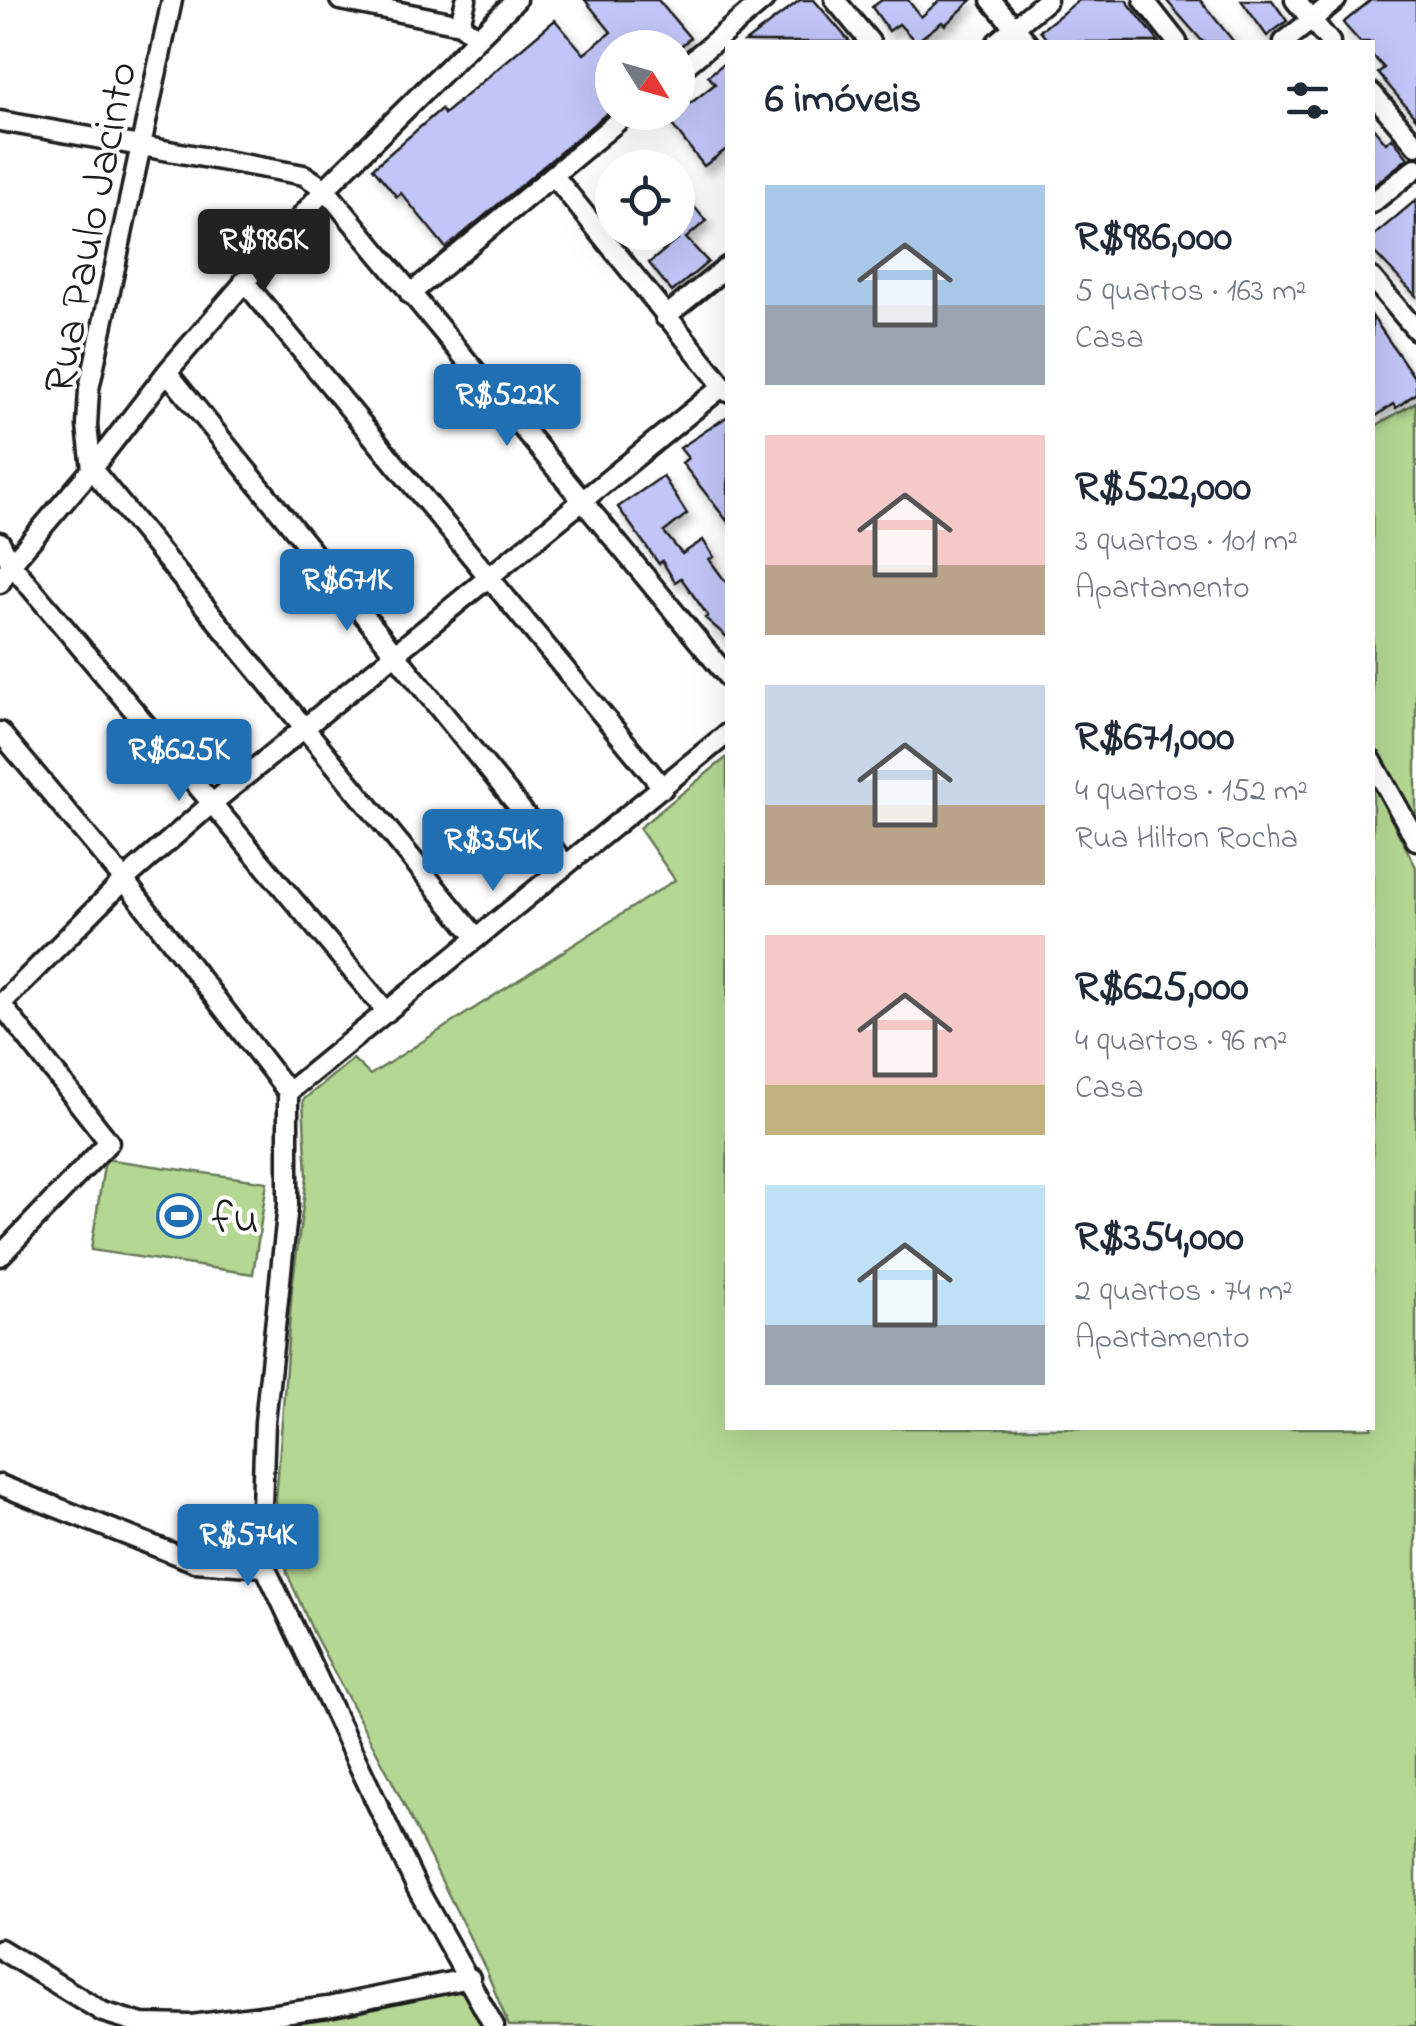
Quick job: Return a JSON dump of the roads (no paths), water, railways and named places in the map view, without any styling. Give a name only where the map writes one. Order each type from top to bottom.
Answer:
[{"type":"street","name":"Rua Paulo Jacinto","points":[[92,469],[88,390],[172,0]]},
{"type":"street","points":[[340,0],[460,24],[478,38]]},
{"type":"street","points":[[460,24],[466,0]]},
{"type":"street","points":[[0,583],[10,564],[92,469],[167,372],[325,189],[516,0]]},
{"type":"street","points":[[695,58],[764,0]]},
{"type":"street","points":[[835,0],[868,40]]},
{"type":"street","points":[[991,0],[1020,35],[1048,0]]},
{"type":"street","points":[[1144,0],[1176,40]]},
{"type":"street","points":[[1294,0],[1328,40]]},
{"type":"street","points":[[1286,40],[1336,0]]},
{"type":"street","points":[[1375,97],[1416,145]]},
{"type":"street","points":[[0,121],[304,175],[325,189],[725,673]]},
{"type":"street","points":[[410,294],[609,130]]},
{"type":"street","points":[[1375,201],[1416,168]]},
{"type":"street","points":[[0,1256],[109,1142],[0,1004],[124,880],[210,805],[725,389],[554,176]]},
{"type":"street","points":[[666,317],[725,268]]},
{"type":"street","points":[[244,281],[663,788]]},
{"type":"street","points":[[1375,282],[1416,330]]},
{"type":"street","points":[[167,372],[566,865]]},
{"type":"street","points":[[92,469],[477,938]]},
{"type":"street","points":[[0,542],[10,564],[387,1012]]},
{"type":"street","points":[[0,732],[124,880],[288,1092],[288,1205],[264,1441],[261,1534],[265,1568],[375,1805],[494,2026]]},
{"type":"street","points":[[288,1092],[725,736]]},
{"type":"street","points":[[1375,766],[1416,840]]},
{"type":"street","points":[[0,1485],[195,1562],[265,1568]]},
{"type":"street","points":[[0,1949],[103,2012],[142,2024],[192,2025],[328,2007],[470,1978]]},
{"type":"place","name":"fu","points":[[179,1216]]}]
